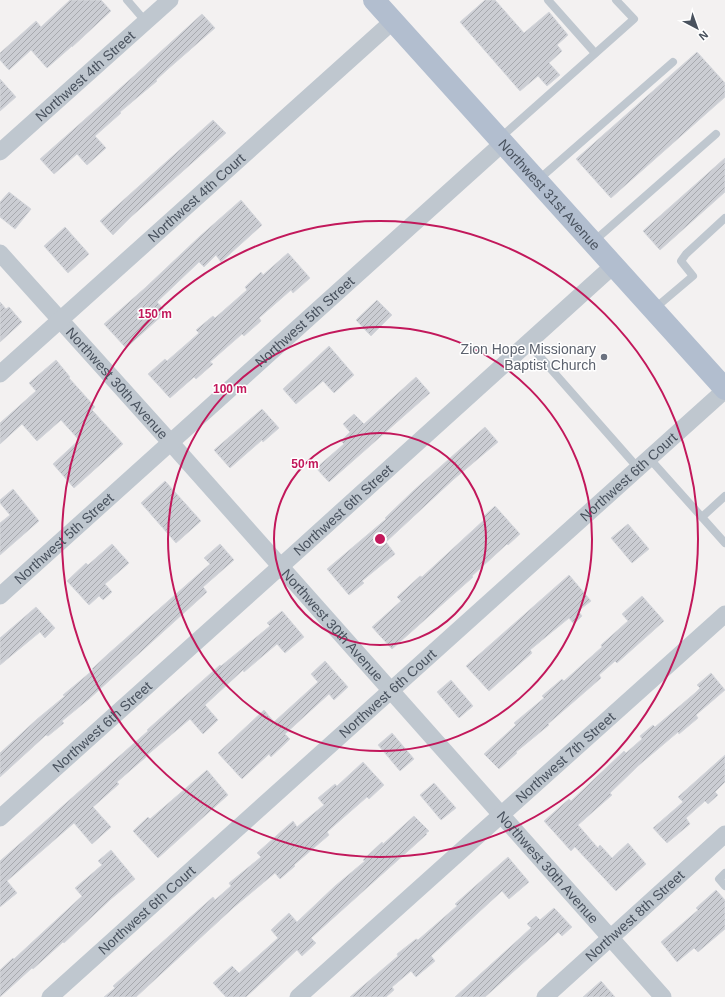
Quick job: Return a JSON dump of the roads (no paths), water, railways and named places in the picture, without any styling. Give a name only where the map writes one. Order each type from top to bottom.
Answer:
[{"type":"main road","name":"Northwest 31st Avenue","points":[[374,0],[725,389]]},
{"type":"street","name":"Northwest 4th Street","points":[[0,152],[170,0]]},
{"type":"street","name":"Northwest 4th Court","points":[[0,374],[393,21]]},
{"type":"street","name":"Northwest 5th Street","points":[[0,596],[171,443],[501,141]]},
{"type":"street","name":"Northwest 30th Avenue","points":[[0,253],[281,566],[663,997]]},
{"type":"street","name":"Northwest 6th Street","points":[[0,818],[614,265]]},
{"type":"street","name":"Northwest 6th Court","points":[[50,997],[725,389]]},
{"type":"street","name":"Northwest 7th Street","points":[[298,997],[725,614]]},
{"type":"street","name":"Northwest 8th Street","points":[[545,997],[725,834]]},
{"type":"lane","points":[[127,0],[146,22]]},
{"type":"lane","points":[[548,0],[595,53]]},
{"type":"lane","points":[[501,141],[595,53],[634,19],[616,0]]},
{"type":"lane","points":[[537,180],[673,62]]},
{"type":"lane","points":[[593,242],[716,134]]},
{"type":"lane","points":[[654,310],[693,276],[681,261],[686,254],[725,218]]},
{"type":"lane","points":[[528,343],[644,463],[702,517],[725,543]]},
{"type":"lane","points":[[702,517],[725,496]]},
{"type":"lane","points":[[725,873],[718,879],[725,886]]},
{"type":"place","name":"Zion Hope Missionary Baptist Church","points":[[604,357]]}]
